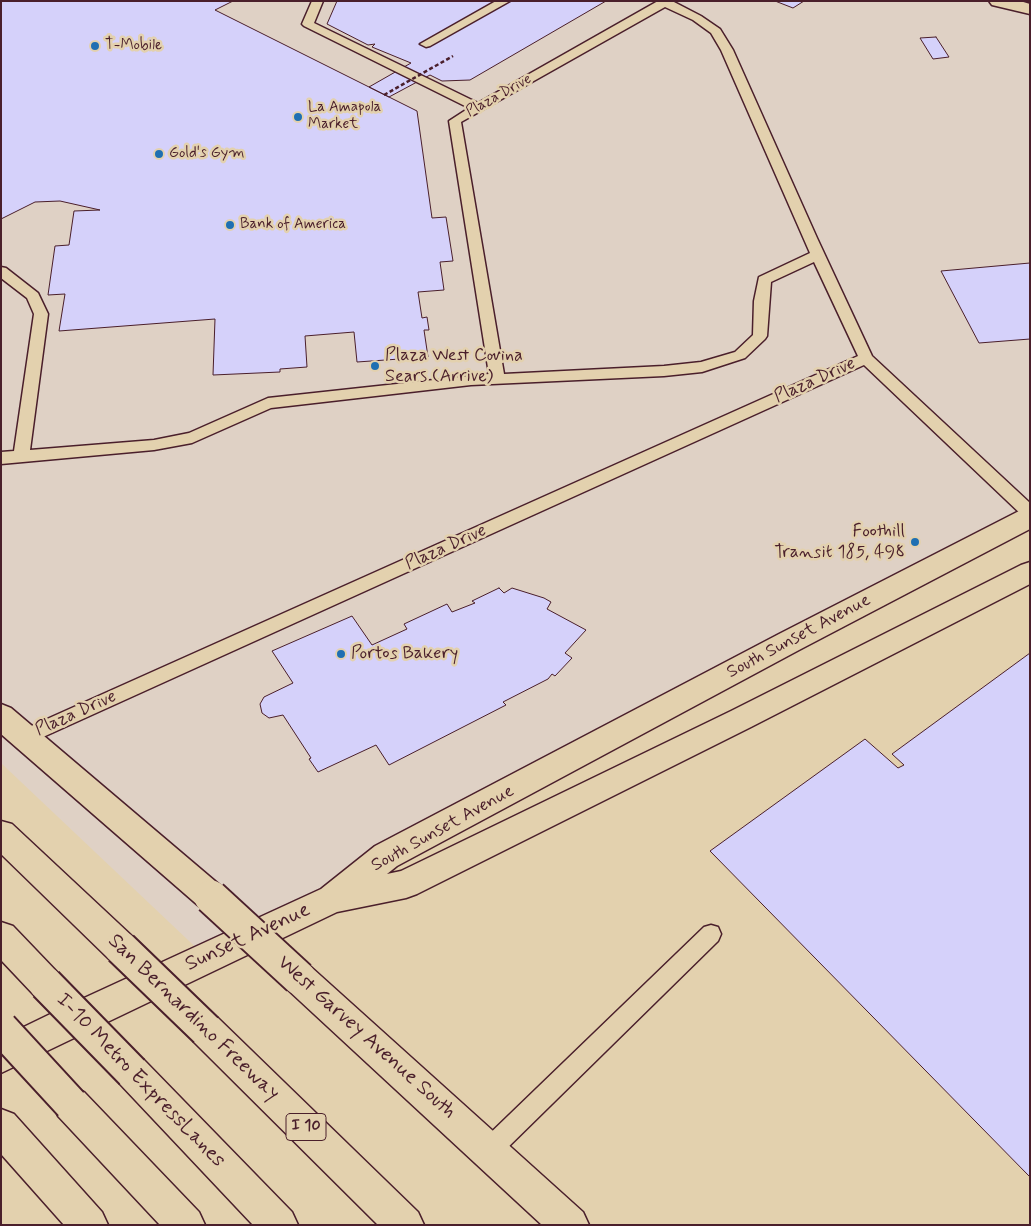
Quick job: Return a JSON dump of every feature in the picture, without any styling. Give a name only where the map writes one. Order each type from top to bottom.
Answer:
[{"type":"main road","points":[[999,1],[1030,2]]},
{"type":"main road","points":[[999,1],[1030,9]]},
{"type":"main road","name":"South Sunset Avenue","points":[[332,899],[386,856],[1030,515]]},
{"type":"main road","name":"South Sunset Avenue","points":[[332,899],[406,884],[741,719],[1030,572]]},
{"type":"main road","name":"West Garvey Avenue South","points":[[1,716],[211,897],[570,1225]]},
{"type":"main road","name":"San Bernardino Freeway","points":[[1,834],[206,1030],[405,1225]]},
{"type":"main road","name":"Sunset Avenue","points":[[1,1056],[83,1015],[332,899]]},
{"type":"main road","name":"I-10 Metro ExpressLanes","points":[[1,938],[279,1225]]},
{"type":"main road","points":[[1,1028],[186,1225]]},
{"type":"main road","points":[[5,1131],[89,1225]]},
{"type":"lane","points":[[318,1],[308,24],[478,108]]},
{"type":"lane","points":[[426,44],[505,1]]},
{"type":"lane","name":"Plaza Drive","points":[[497,378],[455,121],[665,2],[698,18],[716,31],[727,50],[866,358],[1030,515]]},
{"type":"lane","points":[[1,458],[154,445],[192,438],[268,403],[497,378],[664,371],[702,367],[740,355],[760,336],[764,280],[818,255]]},
{"type":"lane","points":[[1,271],[33,296],[41,314],[21,456]]},
{"type":"lane","name":"Plaza Drive","points":[[25,736],[866,358]]},
{"type":"lane","points":[[489,1150],[711,934]]},
{"type":"path","points":[[384,95],[453,56]]},
{"type":"shaded area","points":[[1,1],[1019,1],[1030,5],[1030,517],[207,958],[1,763]]},
{"type":"building","points":[[1,1],[233,1],[215,10],[417,111],[432,218],[446,217],[453,261],[440,262],[444,290],[418,292],[422,318],[427,317],[429,330],[424,330],[428,357],[357,362],[354,332],[305,336],[307,367],[280,369],[280,372],[213,375],[215,319],[59,331],[65,294],[48,295],[55,246],[69,245],[74,211],[100,210],[60,201],[35,202],[1,219]]},
{"type":"building","points":[[337,1],[606,1],[470,80],[442,81],[430,75],[389,97],[369,87],[411,63],[372,47],[375,44],[368,45],[327,24]]},
{"type":"building","points":[[775,1],[804,1],[793,8]]},
{"type":"building","points":[[936,37],[949,57],[933,59],[920,38]]},
{"type":"building","points":[[1030,263],[1030,339],[979,343],[941,271]]},
{"type":"building","points":[[499,588],[504,593],[512,588],[544,598],[551,602],[547,609],[586,630],[565,653],[572,658],[555,676],[552,674],[548,679],[503,702],[506,705],[389,765],[376,745],[318,772],[283,715],[269,718],[262,713],[260,704],[264,697],[293,683],[272,651],[352,616],[372,645],[407,629],[404,624],[447,604],[452,612],[475,603],[472,601]]},
{"type":"building","points":[[1030,653],[1030,1177],[710,851],[865,739],[898,768],[904,765],[892,754]]},
{"type":"place","name":"T-Mobile","points":[[95,46]]},
{"type":"place","name":"La Amapola Market","points":[[298,117]]},
{"type":"place","name":"Gold's Gym","points":[[159,154]]},
{"type":"place","name":"Bank of America","points":[[230,225]]},
{"type":"place","name":"Plaza West Covina Sears (Arrive)","points":[[375,366]]},
{"type":"place","name":"Foothill Transit 185, 498","points":[[915,542]]},
{"type":"place","name":"Portos Bakery","points":[[341,654]]}]
